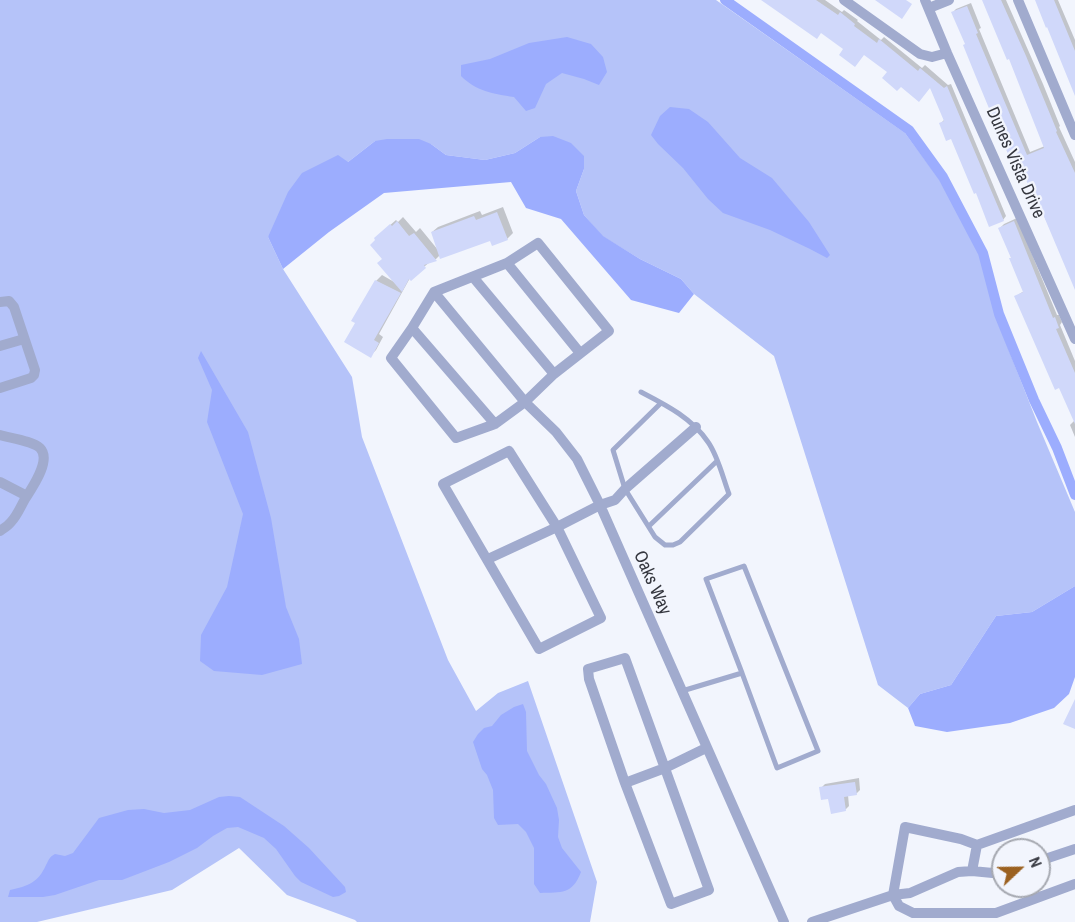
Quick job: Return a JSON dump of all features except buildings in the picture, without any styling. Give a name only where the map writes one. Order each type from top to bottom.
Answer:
[{"type":"street","points":[[844,0],[920,54],[932,57],[948,53]]},
{"type":"street","points":[[927,4],[949,0]]},
{"type":"street","points":[[1018,0],[1075,135]]},
{"type":"street","name":"Dunes Vista Drive","points":[[927,4],[1075,339]]},
{"type":"street","points":[[538,243],[609,331],[554,374],[525,402],[495,424],[456,438],[391,358],[435,292],[507,263],[538,243]]},
{"type":"street","points":[[507,263],[580,353]]},
{"type":"street","points":[[473,277],[554,374]]},
{"type":"street","name":"Oaks Way","points":[[435,292],[525,402],[556,432],[577,459],[600,505],[784,922]]},
{"type":"street","points":[[0,302],[9,301],[14,307],[35,370],[31,378],[0,388]]},
{"type":"street","points":[[412,328],[495,424]]},
{"type":"street","points":[[0,346],[24,339]]},
{"type":"street","points":[[488,559],[615,500],[696,427]]},
{"type":"street","points":[[0,435],[39,447],[43,457],[36,482],[13,521],[0,531]]},
{"type":"street","points":[[509,451],[557,527],[601,618],[539,649],[488,559],[443,484],[509,451]]},
{"type":"street","points":[[0,482],[27,496]]},
{"type":"street","points":[[625,658],[709,890],[671,904],[625,783],[589,679],[588,669],[625,658]]},
{"type":"street","points":[[625,783],[665,768],[706,748]]},
{"type":"street","points":[[1075,810],[977,845],[961,839],[905,827],[893,895],[899,906],[913,913],[996,913],[1075,884]]},
{"type":"street","points":[[972,871],[977,845]]},
{"type":"street","points":[[1051,857],[1075,849]]},
{"type":"street","points":[[812,922],[893,895],[910,893],[958,872],[991,873]]},
{"type":"lane","points":[[641,392],[661,402],[690,420],[709,442],[729,494],[680,542],[673,545],[665,545],[655,537],[625,489],[613,450],[661,402]]},
{"type":"lane","points":[[649,526],[717,461]]},
{"type":"lane","points":[[744,566],[818,751],[777,768],[742,673],[706,579],[744,566]]},
{"type":"lane","points":[[682,691],[742,673]]},
{"type":"shaded area","points":[[0,0],[716,0],[905,133],[939,179],[979,253],[995,315],[1075,512],[1075,586],[1032,612],[996,616],[951,685],[920,694],[908,708],[878,685],[774,356],[694,294],[681,279],[640,259],[602,236],[584,215],[576,191],[584,169],[540,137],[515,153],[485,160],[446,155],[431,144],[375,141],[348,162],[268,237],[283,269],[352,377],[362,437],[448,660],[476,711],[498,693],[528,681],[597,882],[590,922],[357,922],[287,895],[239,848],[172,890],[37,922],[0,922]]},
{"type":"shaded area","points":[[567,37],[591,44],[603,57],[607,72],[599,85],[562,73],[546,84],[535,108],[526,111],[514,97],[485,91],[461,76],[461,65],[490,59],[529,43]]},
{"type":"shaded area","points":[[670,107],[689,109],[708,122],[740,158],[772,178],[809,222],[830,255],[827,258],[770,230],[723,213],[651,135],[660,116]]},
{"type":"shaded area","points":[[553,136],[571,143],[584,156],[584,169],[576,191],[584,215],[603,236],[640,259],[681,279],[694,294],[679,313],[631,300],[561,219],[526,208],[511,182],[384,193],[329,232],[283,269],[268,237],[288,192],[302,173],[338,155],[348,162],[375,141],[419,139],[431,144],[446,155],[485,160],[515,153],[540,137]]},
{"type":"shaded area","points":[[201,351],[248,432],[271,518],[286,607],[299,639],[302,664],[262,675],[214,671],[200,661],[201,635],[227,587],[243,514],[207,422],[212,390],[198,358]]},
{"type":"shaded area","points":[[1075,586],[1075,677],[1069,694],[1054,708],[1010,723],[947,732],[915,726],[908,708],[920,694],[951,685],[996,616],[1032,612]]},
{"type":"shaded area","points":[[523,704],[526,712],[527,751],[557,808],[558,837],[562,848],[581,872],[574,885],[565,891],[540,893],[534,884],[534,848],[526,832],[518,824],[498,825],[494,818],[493,790],[482,769],[473,742],[484,728],[492,726],[501,715]]},
{"type":"shaded area","points":[[219,797],[240,797],[284,826],[309,848],[345,887],[346,892],[333,897],[301,882],[276,849],[264,838],[238,827],[227,828],[197,848],[169,862],[122,880],[99,880],[43,897],[8,897],[10,890],[36,880],[53,855],[65,856],[73,853],[99,818],[128,810],[144,809],[164,813],[190,810]]},
{"type":"waterway","points":[[725,0],[909,130],[943,177],[983,253],[999,314],[1075,495]]}]
